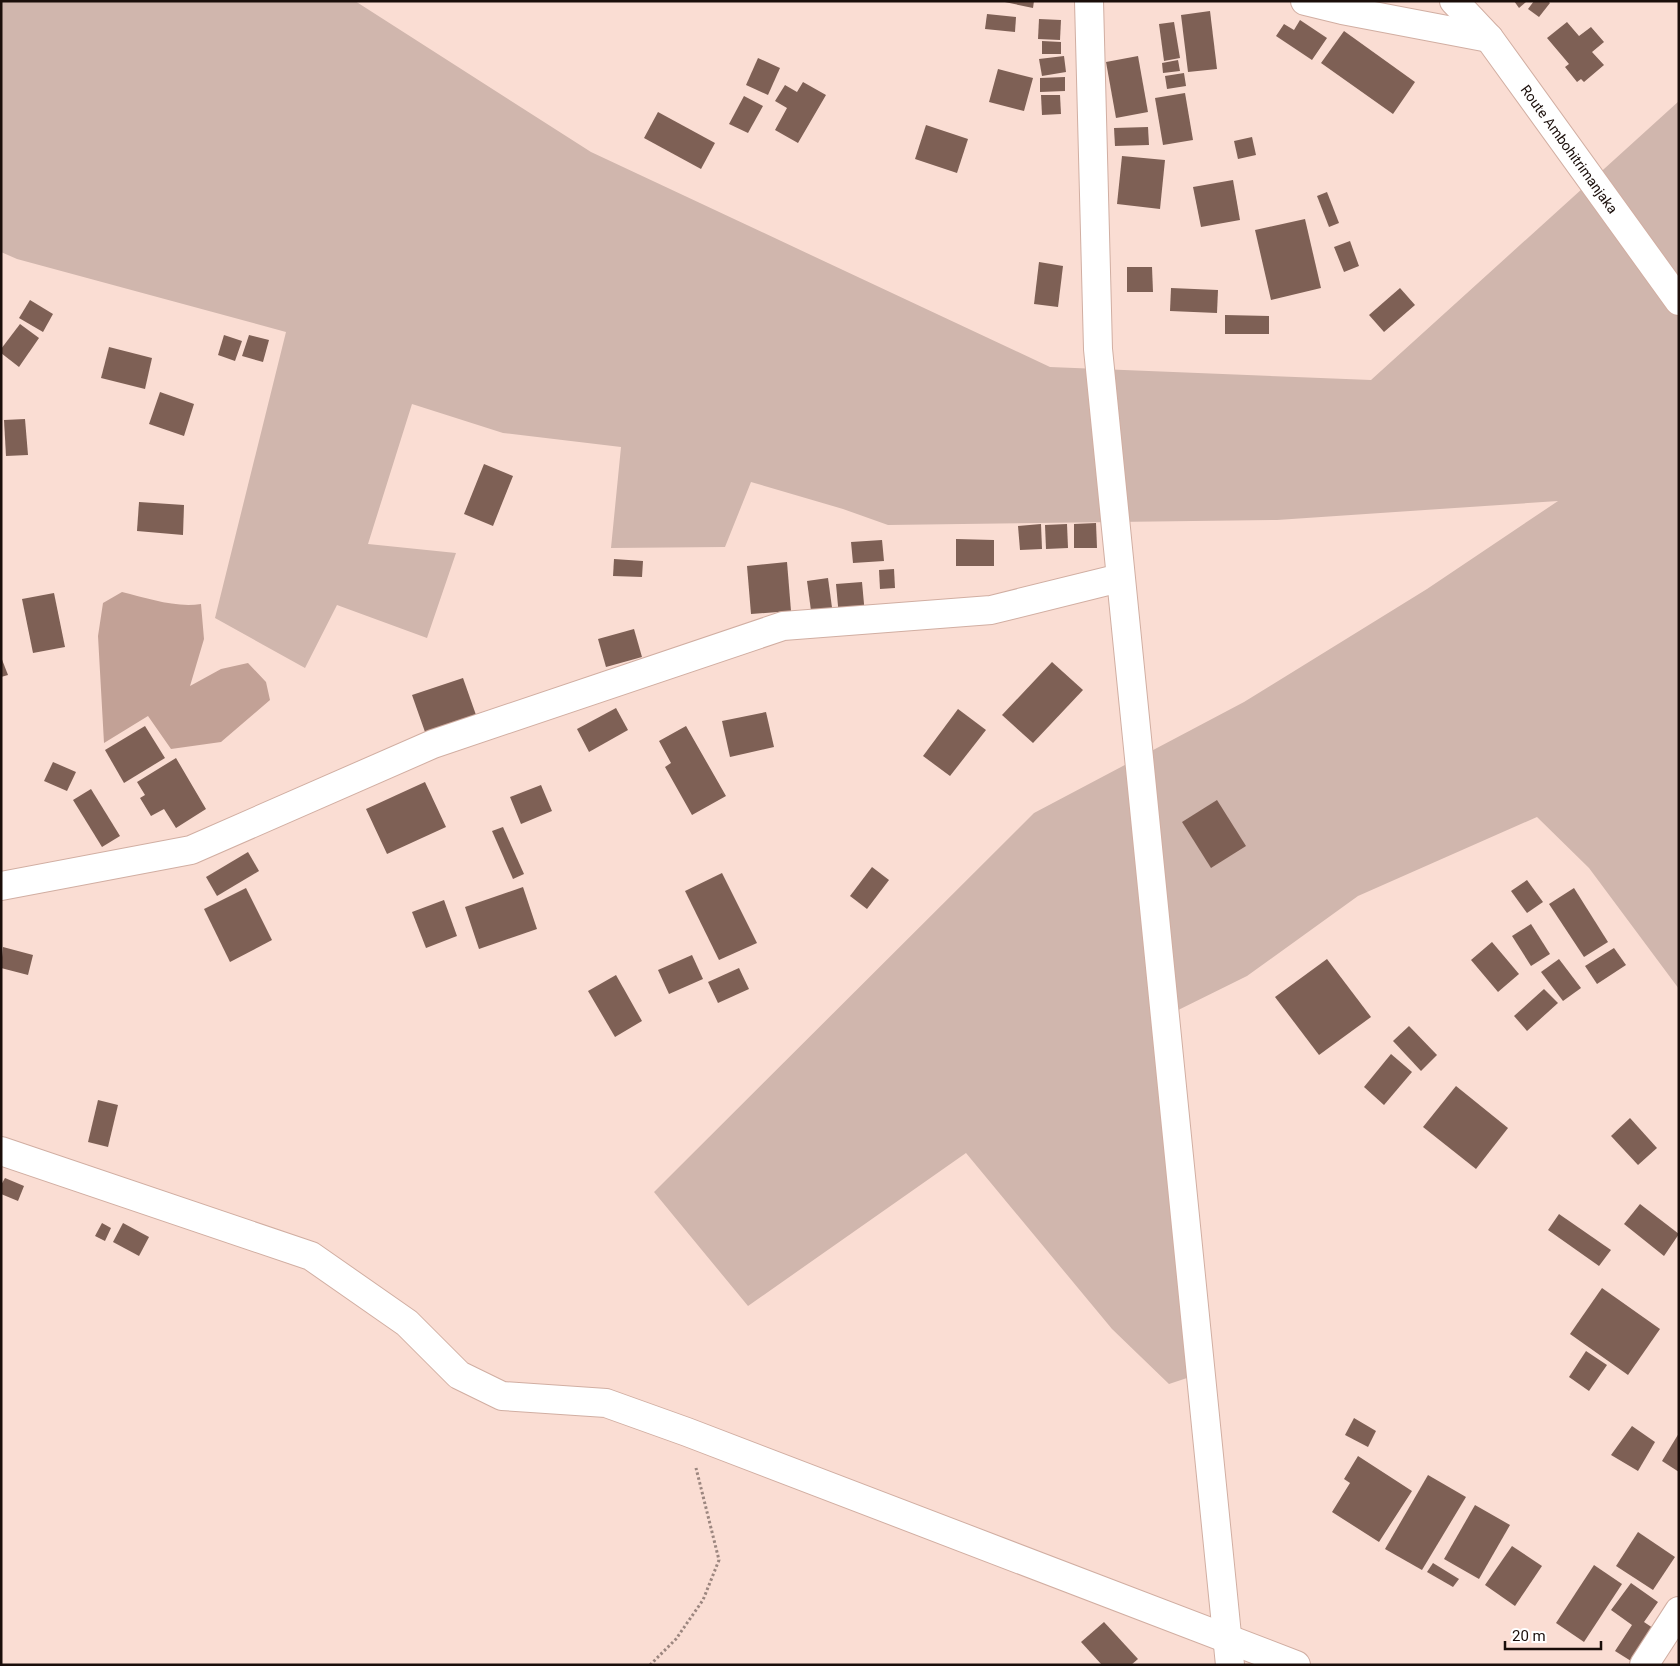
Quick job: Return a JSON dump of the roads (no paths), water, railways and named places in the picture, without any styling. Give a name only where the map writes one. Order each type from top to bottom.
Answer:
[{"type":"street","points":[[1089,1],[1098,349],[1229,1652]]},
{"type":"street","points":[[1305,1],[1342,10],[1489,38]]},
{"type":"street","name":"Route Ambohitrimanjaka","points":[[1454,1],[1489,38],[1679,301]]},
{"type":"street","points":[[1,886],[191,850],[433,744],[783,626],[991,610],[1120,578]]},
{"type":"street","points":[[1,1150],[311,1256],[407,1323],[459,1375],[502,1396],[606,1403],[687,1432],[1229,1652],[1296,1665]]},
{"type":"street","points":[[1644,1665],[1679,1611]]}]
